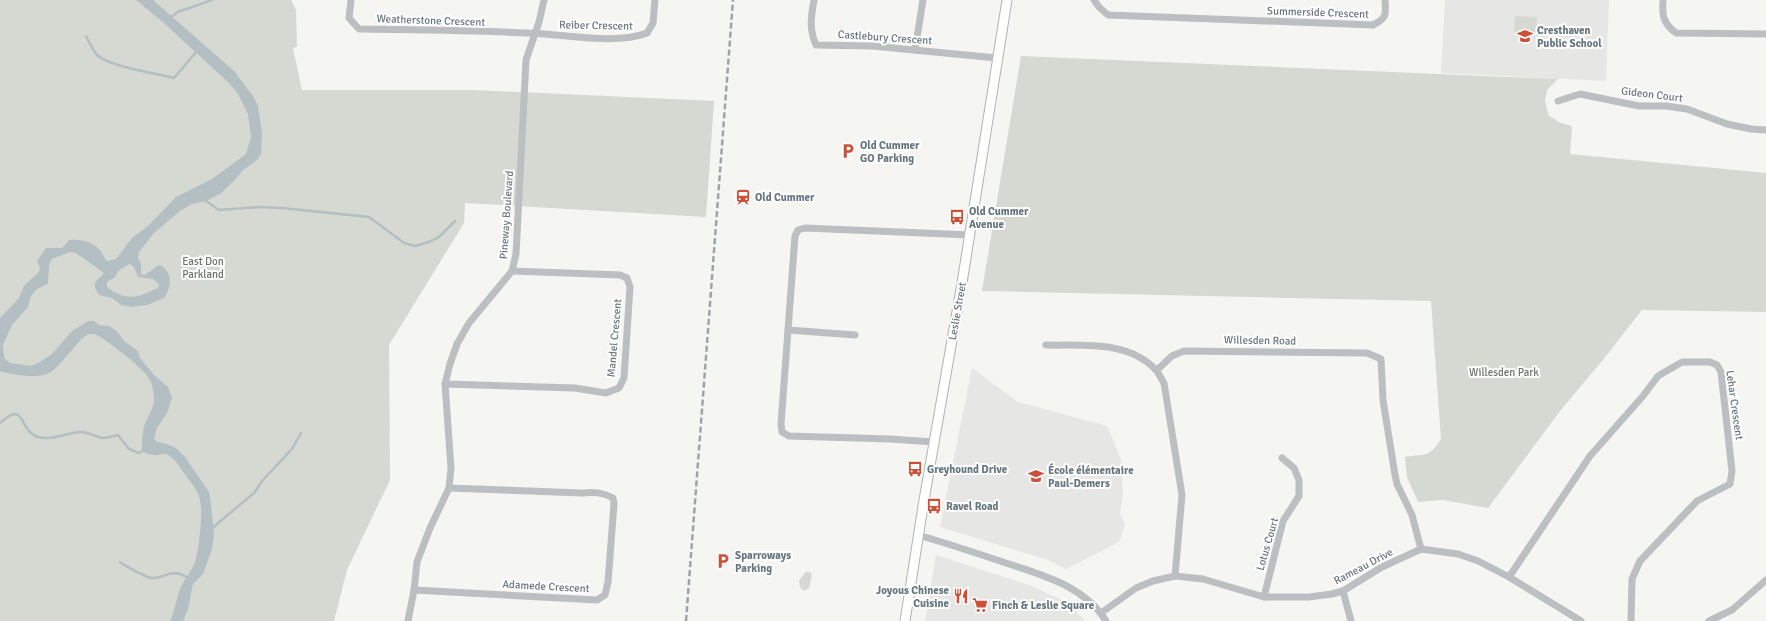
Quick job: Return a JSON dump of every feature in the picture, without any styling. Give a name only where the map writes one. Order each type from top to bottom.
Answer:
[{"type":"main road","name":"Leslie Street","points":[[905,621],[918,535],[970,235],[1007,0]]},
{"type":"street","name":"Weatherstone Crescent","points":[[351,0],[350,18],[359,29],[534,34]]},
{"type":"street","name":"Pineway Boulevard","points":[[408,621],[414,590],[417,562],[430,528],[449,488],[452,468],[445,384],[457,344],[469,323],[512,272],[516,254],[526,60],[544,0]]},
{"type":"street","name":"Reiber Crescent","points":[[534,34],[636,38],[647,34],[653,23],[655,0]]},
{"type":"street","name":"Castlebury Crescent","points":[[814,0],[811,34],[816,45],[915,50],[997,58]]},
{"type":"street","points":[[915,50],[923,0]]},
{"type":"street","name":"Summerside Crescent","points":[[1094,0],[1108,15],[1373,25],[1382,21],[1386,14],[1385,0]]},
{"type":"street","points":[[1663,0],[1662,14],[1664,20],[1667,26],[1676,34],[1766,34]]},
{"type":"street","name":"Gideon Court","points":[[1558,102],[1580,94],[1639,106],[1666,106],[1687,110],[1727,124],[1751,129],[1766,130]]},
{"type":"street","points":[[934,442],[789,436],[782,432],[781,424],[795,236],[798,230],[805,228],[970,235]]},
{"type":"street","name":"Mandel Crescent","points":[[445,384],[575,388],[606,393],[619,388],[624,378],[630,287],[627,278],[620,275],[512,272]]},
{"type":"street","points":[[788,330],[855,335]]},
{"type":"street","points":[[1046,345],[1109,346],[1135,354],[1156,370],[1164,383],[1182,495],[1175,576]]},
{"type":"street","name":"Willesden Road","points":[[1156,370],[1172,356],[1184,351],[1367,353],[1381,359],[1382,400],[1396,480],[1412,515],[1421,549]]},
{"type":"street","name":"Lehar Crescent","points":[[1509,577],[1590,456],[1643,396],[1658,376],[1682,362],[1710,362],[1717,366],[1721,372],[1732,471],[1730,484],[1697,501],[1640,561],[1632,579],[1631,621]]},
{"type":"street","name":"Lotus Court","points":[[1264,597],[1283,521],[1299,496],[1299,480],[1294,468],[1282,458]]},
{"type":"street","name":"Adamede Crescent","points":[[414,590],[597,600],[605,595],[614,504],[613,498],[606,494],[595,492],[582,493],[449,488]]},
{"type":"street","points":[[918,535],[956,546],[1050,578],[1080,594],[1101,613],[1106,621]]},
{"type":"street","points":[[1421,549],[1451,553],[1472,559],[1509,577],[1581,621]]},
{"type":"street","name":"Rameau Drive","points":[[1101,613],[1136,588],[1153,581],[1175,576],[1203,579],[1264,597],[1309,597],[1342,590],[1382,567],[1421,549]]},
{"type":"street","points":[[1709,621],[1732,610],[1766,580]]},
{"type":"street","points":[[1342,590],[1351,621]]},
{"type":"shaded area","points":[[136,0],[153,0],[234,71],[253,96],[258,106],[262,133],[261,154],[258,159],[242,171],[220,194],[206,201],[192,204],[180,211],[154,233],[139,252],[138,258],[141,264],[141,274],[145,275],[159,265],[167,271],[170,284],[164,298],[147,305],[132,307],[121,305],[112,298],[99,295],[95,284],[104,273],[76,253],[70,252],[52,259],[49,265],[48,284],[37,289],[31,296],[28,307],[12,325],[3,345],[4,358],[10,363],[31,366],[52,354],[72,331],[88,321],[94,321],[99,325],[109,326],[118,332],[124,341],[138,351],[140,358],[154,375],[168,387],[172,398],[167,413],[157,428],[154,439],[157,442],[176,448],[185,457],[209,492],[214,535],[212,549],[203,574],[193,584],[188,609],[183,621],[170,621],[181,587],[194,565],[197,556],[200,529],[200,502],[199,496],[194,487],[173,458],[165,454],[151,455],[142,451],[144,427],[153,407],[154,401],[154,393],[150,380],[140,368],[125,355],[95,334],[85,336],[54,369],[44,375],[17,375],[0,371],[0,318],[19,298],[24,286],[39,272],[40,268],[37,261],[46,248],[62,248],[69,240],[82,240],[97,247],[107,261],[116,259],[132,238],[148,226],[176,197],[212,179],[246,154],[251,137],[248,114],[238,94],[230,84],[164,23]],"holes":[[[130,264],[134,267],[138,277],[153,279],[159,284],[159,287],[145,294],[133,297],[121,295],[107,287],[107,282],[115,277],[119,270]]]},
{"type":"shaded area","name":"Cresthaven Public School","points":[[1445,0],[1609,0],[1606,81],[1441,73]]},
{"type":"shaded area","name":"École élémentaire Paul-Demers","points":[[972,368],[1018,402],[1107,426],[1121,459],[1123,494],[1120,513],[1125,524],[1119,542],[1066,569],[1048,560],[940,527]]},
{"type":"shaded area","points":[[936,555],[1029,585],[1060,599],[1075,610],[1085,621],[925,621]]},
{"type":"green space","name":"East Don Parkland","points":[[0,0],[291,0],[296,10],[297,47],[293,48],[302,90],[473,90],[714,101],[706,217],[465,203],[464,223],[389,345],[390,480],[347,570],[334,621],[0,621]]},
{"type":"green space","points":[[1515,16],[1537,17],[1536,32],[1527,37],[1514,35]]},
{"type":"green space","name":"Willesden Park","points":[[1021,56],[1558,79],[1547,90],[1545,102],[1549,116],[1561,123],[1572,126],[1570,154],[1766,173],[1766,312],[1642,310],[1560,411],[1488,508],[1443,500],[1418,502],[1407,477],[1405,457],[1422,455],[1430,452],[1441,439],[1431,301],[982,291]]},
{"type":"green space","points":[[806,572],[810,572],[812,575],[809,588],[804,591],[800,587],[799,580]]},
{"type":"waterway","points":[[170,18],[178,12],[212,0]]},
{"type":"waterway","points":[[86,36],[97,55],[111,63],[174,78],[197,51]]},
{"type":"waterway","points":[[203,199],[219,210],[259,207],[282,208],[369,217],[404,243],[415,246],[439,237],[455,221]]},
{"type":"waterway","points":[[0,423],[14,414],[18,415],[31,433],[38,437],[49,438],[81,432],[102,438],[118,435],[129,449],[139,453],[144,450]]},
{"type":"waterway","points":[[211,529],[254,493],[263,480],[292,449],[301,433]]},
{"type":"waterway","points":[[120,562],[151,578],[173,573],[188,578]]},
{"type":"railway","points":[[686,621],[733,0]]},
{"type":"place","name":"Cresthaven Public School","points":[[1525,36]]},
{"type":"place","name":"Old Cummer GO Parking","points":[[848,151]]},
{"type":"place","name":"Old Cummer","points":[[743,197]]},
{"type":"place","name":"Old Cummer Avenue","points":[[957,217]]},
{"type":"place","name":"Greyhound Drive","points":[[915,469]]},
{"type":"place","name":"École élémentaire Paul-Demers","points":[[1036,476]]},
{"type":"place","name":"Ravel Road","points":[[934,506]]},
{"type":"place","name":"Sparroways Parking","points":[[723,561]]},
{"type":"place","name":"Joyous Chinese Cuisine","points":[[961,596]]},
{"type":"place","name":"Finch & Leslie Square","points":[[980,605]]}]
